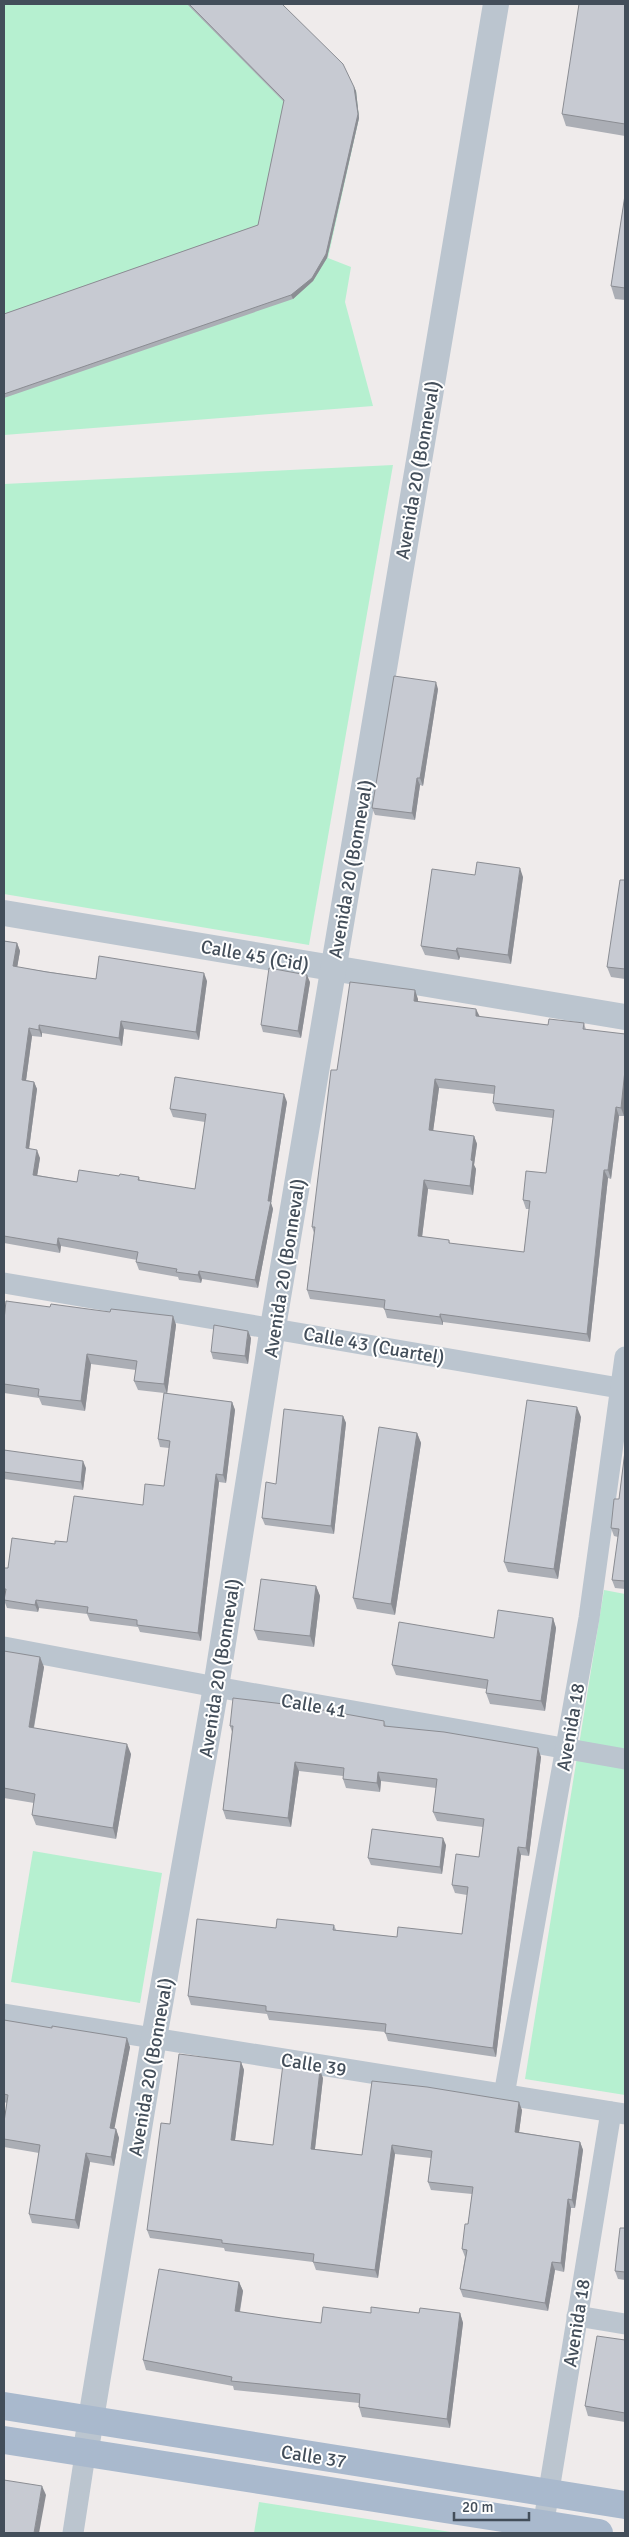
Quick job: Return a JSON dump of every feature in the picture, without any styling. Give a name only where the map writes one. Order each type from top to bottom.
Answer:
[{"type":"main road","name":"Calle 37","points":[[4,2406],[625,2505]]},
{"type":"main road","name":"Calle 37","points":[[4,2440],[85,2455],[542,2529],[599,2533]]},
{"type":"street","name":"Avenida 20 (Bonneval)","points":[[73,2533],[154,2038],[216,1687],[274,1327],[496,4]]},
{"type":"street","name":"Calle 45 (Cid)","points":[[4,913],[625,1017]]},
{"type":"street","name":"Calle 43 (Cuartel)","points":[[4,1283],[274,1327],[623,1388]]},
{"type":"street","name":"Avenida 18","points":[[504,2095],[589,1618],[623,1388],[625,1357]]},
{"type":"street","name":"Calle 41","points":[[4,1647],[216,1687],[625,1759]]},
{"type":"street","name":"Calle 39","points":[[4,2014],[618,2113]]},
{"type":"street","name":"Avenida 18","points":[[542,2529],[578,2316],[618,2113]]},
{"type":"street","points":[[578,2316],[625,2324]]},
{"type":"green space","points":[[4,4],[280,4],[344,68],[356,91],[359,118],[328,258],[351,267],[345,302],[373,406],[4,435]]},
{"type":"green space","points":[[393,465],[309,945],[4,894],[4,484]]},
{"type":"green space","points":[[604,1590],[625,1594],[625,2095],[525,2079]]},
{"type":"green space","points":[[33,1851],[162,1873],[140,2003],[11,1982]]},
{"type":"green space","points":[[259,2502],[457,2533],[254,2533]]},
{"type":"building","points":[[189,4],[282,4],[343,64],[354,87],[358,114],[326,254],[312,278],[291,295],[4,394],[4,314],[258,225],[284,100]]},
{"type":"building","points":[[579,4],[625,4],[625,124],[562,114]]},
{"type":"building","points":[[625,195],[625,288],[611,286]]},
{"type":"building","points":[[394,676],[436,682],[420,778],[417,778],[412,813],[372,808]]},
{"type":"building","points":[[477,862],[520,868],[508,955],[457,948],[456,951],[421,946],[432,869],[475,875]]},
{"type":"building","points":[[620,880],[625,880],[625,969],[607,967]]},
{"type":"building","points":[[4,941],[17,943],[13,966],[47,972],[96,979],[99,956],[204,973],[196,1032],[121,1021],[119,1038],[39,1025],[39,1030],[29,1028],[22,1080],[34,1082],[26,1148],[37,1150],[33,1175],[77,1182],[79,1170],[139,1177],[138,1180],[195,1189],[206,1114],[170,1109],[175,1077],[284,1094],[268,1201],[271,1201],[255,1280],[199,1271],[198,1275],[176,1272],[177,1269],[136,1262],[138,1252],[58,1238],[57,1245],[4,1236]]},
{"type":"building","points":[[269,968],[307,975],[298,1031],[261,1025]]},
{"type":"building","points":[[350,982],[415,990],[414,1001],[476,1009],[476,1016],[548,1025],[549,1019],[584,1023],[583,1029],[625,1034],[625,1070],[621,1108],[616,1107],[608,1170],[604,1170],[587,1334],[440,1314],[440,1317],[384,1309],[385,1300],[307,1290],[315,1227],[312,1227],[331,1070],[337,1070]],"holes":[[[435,1079],[495,1086],[493,1103],[554,1110],[546,1173],[526,1171],[523,1200],[530,1201],[524,1252],[449,1243],[449,1240],[418,1236],[424,1180],[470,1186],[473,1161],[471,1160],[474,1136],[429,1130]]]},
{"type":"building","points":[[6,1301],[50,1307],[51,1304],[110,1312],[111,1309],[173,1316],[164,1384],[134,1381],[137,1361],[87,1354],[81,1401],[38,1396],[39,1389],[4,1384],[4,1320]]},
{"type":"building","points":[[214,1325],[248,1331],[245,1356],[211,1352]]},
{"type":"building","points":[[164,1393],[232,1402],[223,1475],[216,1474],[198,1633],[137,1625],[137,1620],[87,1613],[88,1607],[36,1600],[35,1605],[4,1600],[6,1589],[4,1589],[4,1568],[8,1568],[12,1538],[55,1544],[55,1541],[67,1542],[74,1496],[143,1505],[145,1484],[164,1486],[170,1441],[158,1439]]},
{"type":"building","points":[[527,1400],[577,1407],[554,1569],[504,1562]]},
{"type":"building","points":[[284,1409],[343,1416],[331,1526],[262,1518],[266,1482],[276,1484]]},
{"type":"building","points":[[379,1427],[417,1433],[391,1604],[353,1598]]},
{"type":"building","points":[[4,1450],[83,1461],[81,1482],[4,1472]]},
{"type":"building","points":[[625,1451],[625,1581],[612,1580],[619,1529],[611,1528],[614,1499],[619,1499]]},
{"type":"building","points":[[261,1579],[316,1586],[310,1636],[254,1630]]},
{"type":"building","points":[[498,1610],[553,1618],[541,1701],[486,1693],[488,1680],[392,1665],[399,1622],[494,1638]]},
{"type":"building","points":[[4,1651],[40,1657],[29,1727],[127,1744],[113,1828],[32,1815],[35,1794],[4,1788]]},
{"type":"building","points":[[233,1698],[301,1706],[384,1721],[384,1726],[444,1732],[538,1748],[526,1848],[518,1847],[493,2048],[385,2033],[386,2024],[266,2011],[266,2006],[188,1996],[197,1919],[276,1928],[277,1919],[334,1925],[333,1930],[397,1937],[398,1927],[462,1934],[468,1887],[452,1885],[456,1854],[479,1857],[484,1819],[433,1812],[437,1779],[378,1772],[377,1783],[343,1779],[344,1768],[295,1762],[288,1818],[223,1810],[233,1726],[230,1726]]},
{"type":"building","points":[[372,1829],[443,1838],[440,1867],[368,1858]]},
{"type":"building","points":[[4,2020],[127,2038],[110,2128],[116,2129],[111,2157],[86,2153],[75,2220],[29,2214],[40,2145],[4,2139],[4,2122],[8,2095],[4,2094]]},
{"type":"building","points":[[179,2054],[241,2062],[231,2140],[273,2145],[283,2064],[320,2070],[311,2149],[362,2155],[372,2081],[427,2087],[519,2102],[515,2132],[580,2142],[572,2200],[568,2199],[561,2263],[552,2262],[545,2303],[460,2289],[467,2250],[462,2249],[465,2224],[468,2224],[473,2187],[428,2182],[432,2151],[392,2145],[375,2270],[313,2262],[314,2254],[222,2243],[222,2240],[147,2230],[161,2123],[170,2124]]},
{"type":"building","points":[[620,2228],[625,2228],[625,2272],[615,2271]]},
{"type":"building","points":[[159,2269],[239,2282],[235,2311],[282,2318],[321,2323],[323,2307],[371,2313],[371,2307],[419,2313],[420,2308],[460,2313],[447,2419],[359,2407],[360,2394],[231,2381],[232,2377],[143,2360]]},
{"type":"building","points":[[597,2336],[625,2340],[625,2413],[585,2406]]},
{"type":"building","points":[[4,2480],[42,2486],[34,2533],[4,2533]]}]
